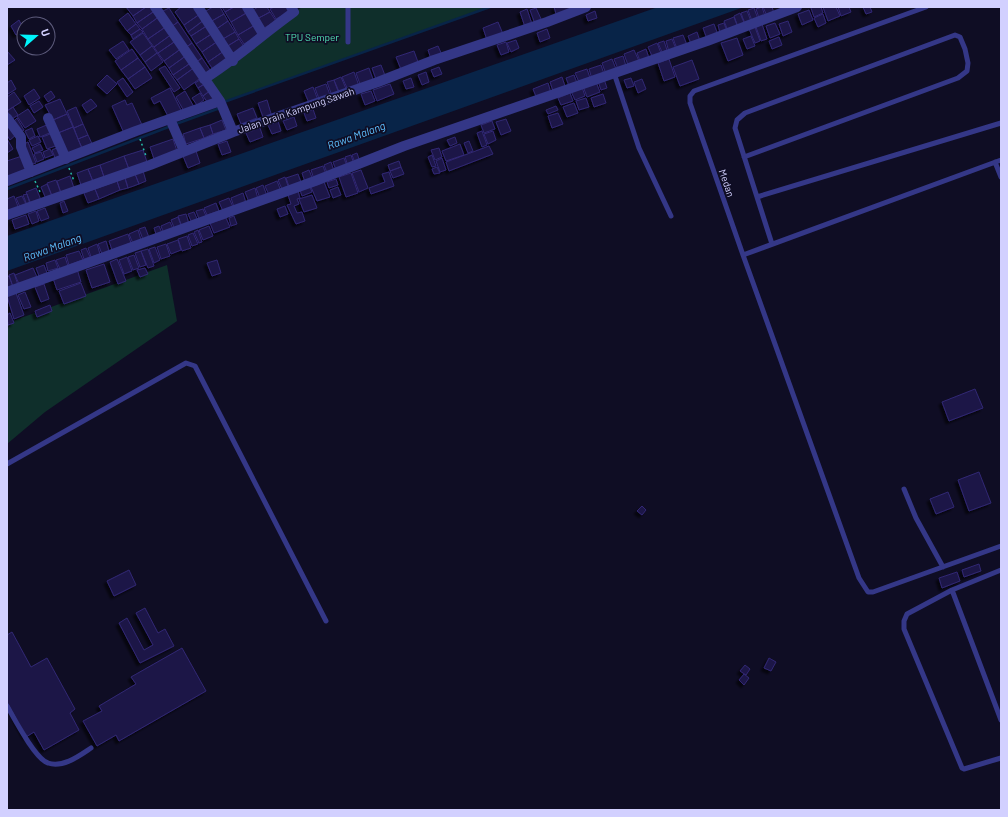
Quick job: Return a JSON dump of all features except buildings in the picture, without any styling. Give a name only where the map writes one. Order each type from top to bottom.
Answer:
[{"type":"street","points":[[155,7],[221,103],[233,132]]},
{"type":"street","points":[[198,7],[233,61]]},
{"type":"street","points":[[247,7],[263,34]]},
{"type":"street","points":[[204,79],[233,61],[263,34],[294,12],[292,7]]},
{"type":"street","name":"Jalan Drain Kampung Sawah","points":[[7,215],[150,165],[233,132],[586,7]]},
{"type":"street","points":[[7,292],[308,184],[404,146],[614,73],[797,7]]},
{"type":"street","points":[[7,181],[170,120],[221,103]]},
{"type":"street","points":[[7,118],[21,137],[21,147],[31,172]]},
{"type":"street","points":[[48,118],[66,159]]},
{"type":"street","points":[[170,120],[184,151]]},
{"type":"lane","points":[[348,7],[348,42]]},
{"type":"lane","name":"Medan","points":[[743,255],[690,103],[690,96],[694,91],[826,45],[926,7]]},
{"type":"lane","points":[[744,157],[958,78],[967,71],[968,63],[960,37],[958,35],[948,37],[745,113],[737,120],[735,128],[744,157],[772,244]]},
{"type":"lane","points":[[614,73],[639,148],[671,216]]},
{"type":"lane","points":[[757,197],[1001,123]]},
{"type":"lane","points":[[1001,160],[743,255],[859,578],[868,592],[873,592],[1001,546]]},
{"type":"lane","points":[[995,162],[1001,177]]},
{"type":"lane","points":[[7,464],[186,363],[190,363],[195,366],[326,621]]},
{"type":"lane","points":[[904,489],[916,518],[943,567]]},
{"type":"lane","points":[[1001,570],[952,590],[907,614],[904,621],[904,629],[962,768],[964,770],[1001,758]]},
{"type":"lane","points":[[952,590],[1001,720]]},
{"type":"lane","points":[[7,706],[36,753],[47,763],[59,764],[72,760],[91,748]]},
{"type":"path","points":[[138,135],[144,149]]},
{"type":"green space","name":"TPU Semper","points":[[302,7],[490,7],[224,102],[206,78]]},
{"type":"green space","points":[[167,265],[177,321],[45,412],[7,444],[7,323]]},
{"type":"water","name":"Rawa Malang","points":[[658,7],[744,7],[7,271],[7,236]]},
{"type":"waterway","points":[[225,104],[224,102],[490,7]]},
{"type":"waterway","points":[[176,124],[220,108]]},
{"type":"waterway","points":[[7,189],[171,126]]}]
